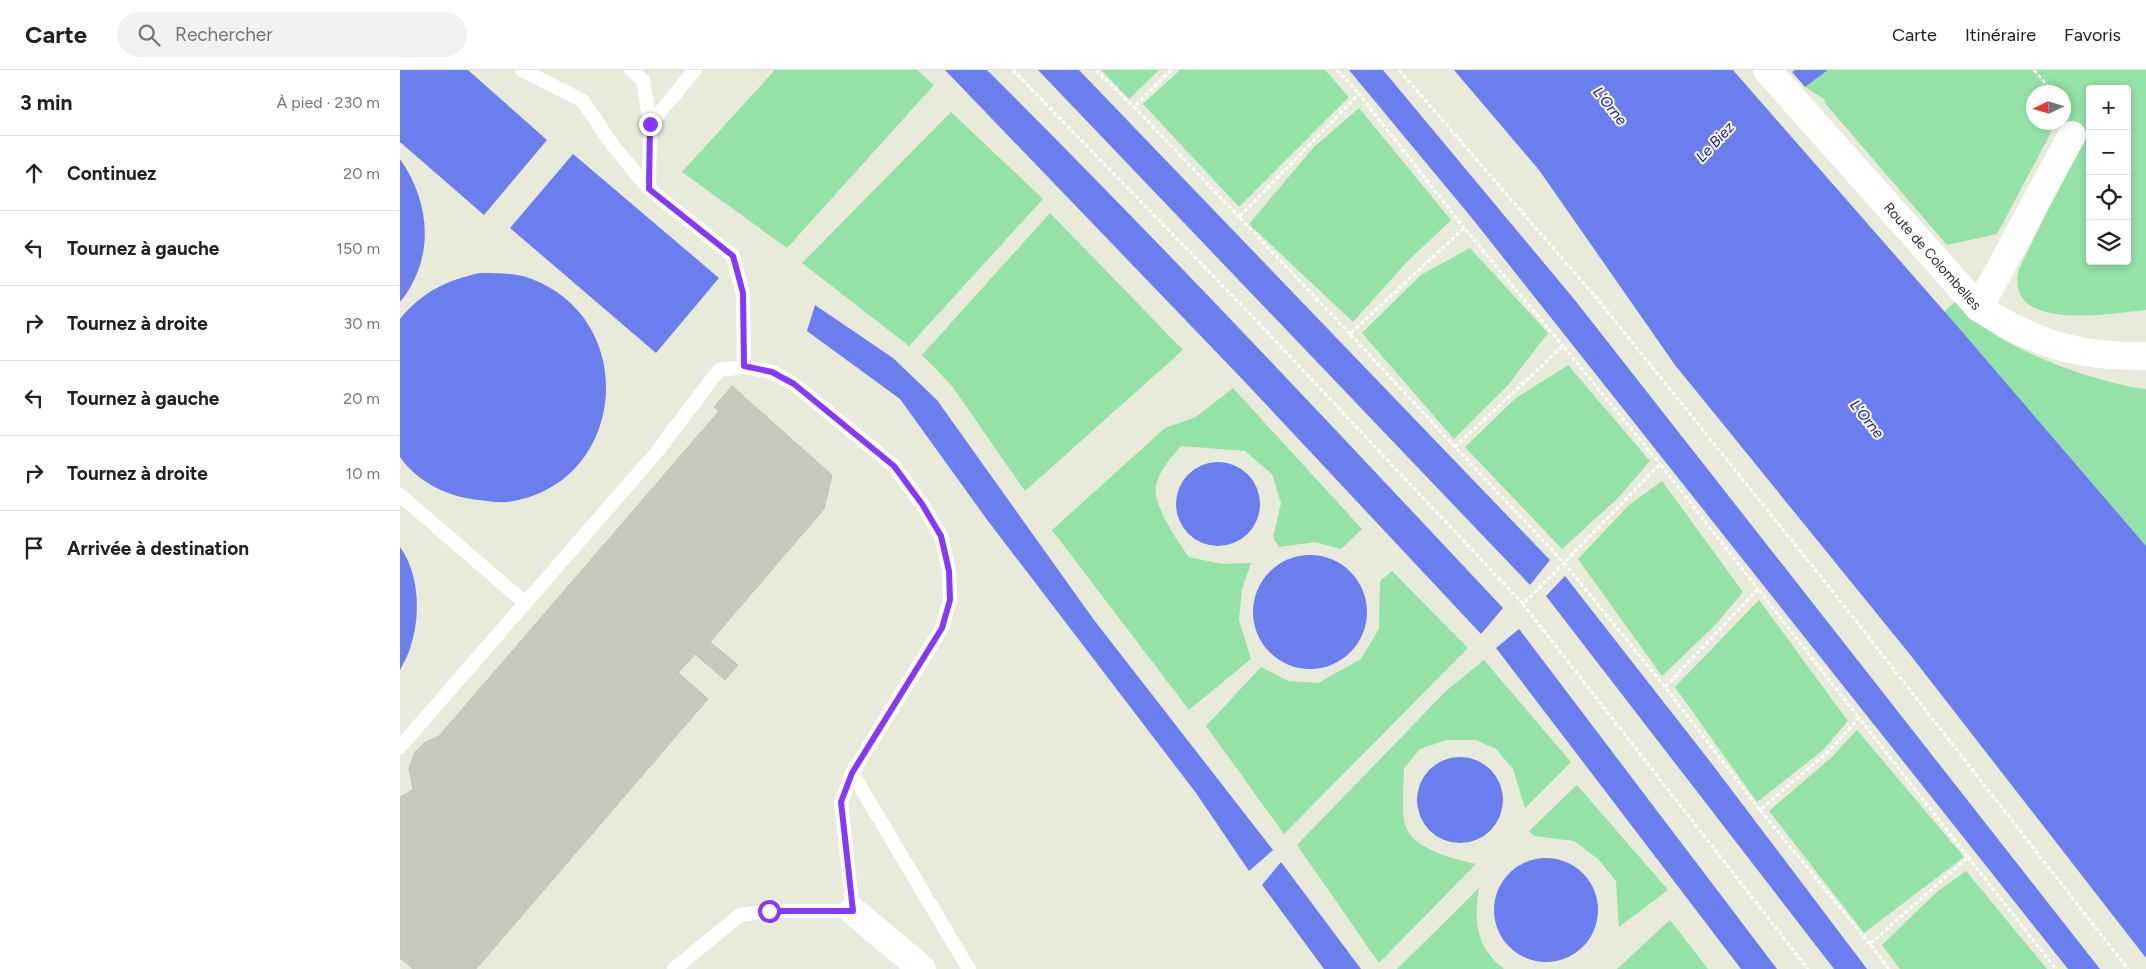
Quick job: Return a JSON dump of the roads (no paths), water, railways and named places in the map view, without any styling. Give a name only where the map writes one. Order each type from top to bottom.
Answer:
[{"type":"street","name":"Route de Colombelles","points":[[1767,70],[1979,308],[2011,329],[2036,340],[2063,348],[2100,354],[2146,356]]},
{"type":"street","points":[[1979,308],[2072,135]]},
{"type":"street","points":[[853,911],[922,969]]},
{"type":"lane","points":[[522,70],[584,101],[611,143],[649,189],[733,256],[743,293],[744,366]]},
{"type":"lane","points":[[632,70],[643,80],[650,124],[649,189]]},
{"type":"lane","points":[[650,124],[695,70]]},
{"type":"lane","points":[[400,747],[655,454],[719,370],[744,366],[772,372],[794,384],[894,466],[922,504],[941,536],[949,571],[950,600],[942,628],[852,773],[841,802],[853,911],[769,911],[740,915],[674,969]]},
{"type":"lane","points":[[400,495],[525,603]]},
{"type":"lane","points":[[852,773],[969,969]]},
{"type":"water","points":[[400,70],[468,70],[547,140],[484,215],[400,142]]},
{"type":"water","points":[[945,70],[987,70],[1118,202],[1247,337],[1503,608],[1481,634],[1245,382]]},
{"type":"water","points":[[1038,70],[1079,70],[1550,560],[1530,585]]},
{"type":"water","points":[[1349,70],[1383,70],[1574,299],[2100,969],[2068,969],[1471,217]]},
{"type":"water","points":[[1454,70],[1733,70],[1958,327],[2146,546],[2146,958],[1912,657],[1675,365],[1539,170]]},
{"type":"water","points":[[1795,70],[1828,70],[1805,87],[1792,72]]},
{"type":"water","points":[[573,154],[719,278],[656,353],[510,228]]},
{"type":"water","points":[[400,159],[418,194],[423,212],[425,231],[424,249],[419,268],[400,302]]},
{"type":"water","points":[[480,273],[526,277],[568,300],[592,330],[604,365],[605,401],[596,437],[576,467],[546,490],[506,502],[469,499],[446,492],[415,474],[400,457],[400,319],[417,301],[436,288],[457,279]]},
{"type":"water","points":[[815,305],[893,358],[937,400],[1094,620],[1273,850],[1249,871],[1196,793],[988,521],[900,399],[807,331]]},
{"type":"water","points":[[1218,462],[1241,469],[1253,481],[1260,504],[1253,527],[1241,539],[1218,546],[1195,539],[1183,527],[1176,504],[1183,481],[1195,469]]},
{"type":"water","points":[[400,547],[411,569],[417,608],[410,648],[400,670]]},
{"type":"water","points":[[1310,555],[1332,560],[1350,572],[1362,590],[1367,612],[1362,634],[1350,652],[1332,664],[1310,669],[1288,664],[1270,652],[1258,634],[1253,612],[1258,590],[1270,572],[1288,560]]},
{"type":"water","points":[[1565,576],[1712,764],[1867,969],[1834,969],[1546,596]]},
{"type":"water","points":[[1519,629],[1777,969],[1741,969],[1496,648]]},
{"type":"water","points":[[1460,757],[1476,760],[1484,764],[1496,776],[1500,784],[1503,800],[1500,816],[1496,824],[1484,836],[1476,840],[1460,843],[1444,840],[1436,836],[1424,824],[1420,816],[1417,800],[1420,784],[1424,776],[1436,764],[1444,760]]},
{"type":"water","points":[[1546,858],[1566,862],[1583,873],[1594,890],[1598,910],[1594,930],[1583,947],[1566,958],[1546,962],[1526,958],[1509,947],[1498,930],[1494,910],[1498,890],[1509,873],[1526,862]]},
{"type":"water","points":[[1281,862],[1361,969],[1324,969],[1262,885]]},
{"type":"water label","name":"L'Orne","points":[[1610,106]]},
{"type":"water label","name":"Le Biez","points":[[1715,142]]},
{"type":"water label","name":"L'Orne","points":[[1867,419]]}]
